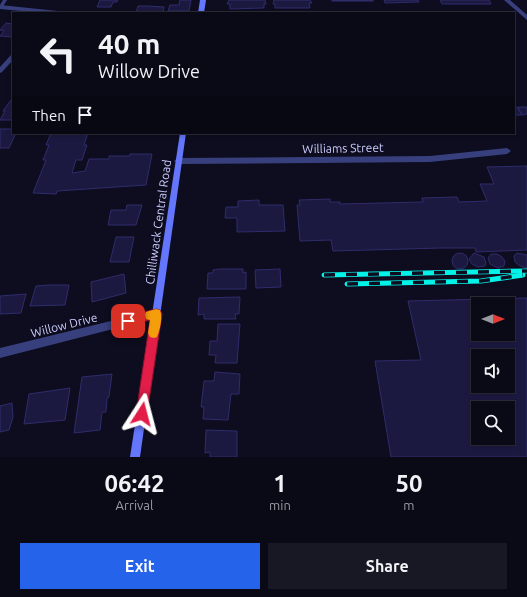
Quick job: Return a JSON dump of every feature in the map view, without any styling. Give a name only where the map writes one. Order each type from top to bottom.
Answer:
[{"type":"street","points":[[201,12],[203,0]]},
{"type":"street","points":[[507,0],[526,16]]},
{"type":"street","points":[[0,7],[46,12]]},
{"type":"street","points":[[515,15],[526,16]]},
{"type":"street","points":[[0,72],[12,57]]},
{"type":"street","name":"Chilliwack Central Road","points":[[135,457],[183,134]]},
{"type":"street","name":"Williams Street","points":[[178,161],[430,159],[507,151]]},
{"type":"street","name":"Willow Drive","points":[[0,353],[156,314]]},
{"type":"lane","points":[[0,7],[5,0]]},
{"type":"building","points":[[100,0],[118,0],[117,2],[113,2],[111,7],[97,7]]},
{"type":"building","points":[[180,0],[191,0],[189,11],[168,11],[170,5],[179,5]]},
{"type":"building","points":[[229,0],[265,0],[266,4],[264,4],[264,8],[230,9],[230,4],[227,4]]},
{"type":"building","points":[[274,0],[310,0],[312,3],[309,3],[310,8],[275,8],[275,4],[273,4]]},
{"type":"building","points":[[373,0],[373,1],[332,1]]},
{"type":"building","points":[[384,0],[418,0],[419,2],[385,3]]},
{"type":"building","points":[[440,0],[489,0],[491,4],[442,4]]},
{"type":"building","points":[[138,6],[164,7],[163,12],[136,12]]},
{"type":"building","points":[[6,23],[12,24],[12,37],[0,36],[4,31],[0,30]]},
{"type":"building","points":[[12,100],[12,120],[0,120],[5,111],[3,111]]},
{"type":"building","points":[[517,107],[522,115],[515,115],[515,108]]},
{"type":"building","points":[[518,107],[527,107],[527,114],[522,115]]},
{"type":"building","points":[[0,129],[12,129],[12,134],[16,134],[9,148],[0,148]]},
{"type":"building","points":[[51,134],[88,134],[84,145],[87,145],[82,160],[76,160],[72,173],[85,171],[89,159],[109,159],[109,156],[130,156],[130,154],[152,154],[146,185],[57,191],[56,194],[33,193],[46,160],[43,160],[49,145],[46,145]]},
{"type":"building","points":[[527,166],[527,250],[476,252],[475,248],[441,248],[333,251],[331,240],[300,241],[297,205],[300,205],[299,200],[330,199],[330,202],[340,202],[340,204],[423,202],[422,198],[457,197],[459,202],[487,201],[480,184],[494,184],[487,167]]},
{"type":"building","points":[[259,200],[259,205],[283,205],[285,231],[237,232],[237,218],[225,218],[226,207],[238,207],[238,201]]},
{"type":"building","points":[[127,205],[142,205],[136,225],[108,225],[111,210],[126,210]]},
{"type":"building","points":[[116,237],[134,237],[129,262],[110,262]]},
{"type":"building","points":[[460,253],[467,258],[468,261],[463,268],[460,269],[453,264],[452,261],[457,254]]},
{"type":"building","points":[[474,253],[484,257],[486,263],[485,266],[478,267],[472,264],[469,259]]},
{"type":"building","points":[[517,253],[527,255],[527,268],[520,266],[515,262],[514,256]]},
{"type":"building","points":[[491,254],[497,254],[502,257],[505,261],[504,266],[498,268],[490,264],[488,258]]},
{"type":"building","points":[[243,269],[243,273],[246,272],[246,289],[207,289],[208,273],[213,273],[213,270]]},
{"type":"building","points":[[280,269],[281,287],[256,288],[255,270]]},
{"type":"building","points":[[124,274],[126,293],[92,302],[91,282]]},
{"type":"building","points":[[69,285],[65,305],[30,306],[36,286]]},
{"type":"building","points":[[26,294],[21,313],[0,314],[0,296]]},
{"type":"building","points":[[240,297],[239,314],[235,314],[236,319],[204,319],[204,314],[198,315],[199,298]]},
{"type":"building","points":[[515,298],[527,298],[527,457],[391,457],[375,361],[421,360],[408,301],[471,299],[471,341],[515,341]]},
{"type":"building","points":[[218,324],[240,324],[237,363],[215,363],[216,355],[209,355],[210,341],[217,341]]},
{"type":"building","points":[[215,372],[240,374],[239,394],[231,394],[228,420],[203,419],[204,407],[201,407],[204,381],[214,381]]},
{"type":"building","points":[[112,374],[106,412],[102,412],[100,430],[74,433],[82,377]]},
{"type":"building","points":[[70,388],[65,420],[24,424],[29,394]]},
{"type":"building","points":[[12,403],[13,417],[9,430],[0,432],[0,406]]},
{"type":"building","points":[[206,430],[237,431],[237,457],[210,457],[210,452],[205,453]]},
{"type":"railway","points":[[324,275],[527,271]]},
{"type":"railway","points":[[347,284],[481,281],[523,275]]},
{"type":"slow traffic","points":[[150,315],[156,314],[154,333]]},
{"type":"route","points":[[128,321],[156,314],[142,414]]}]
